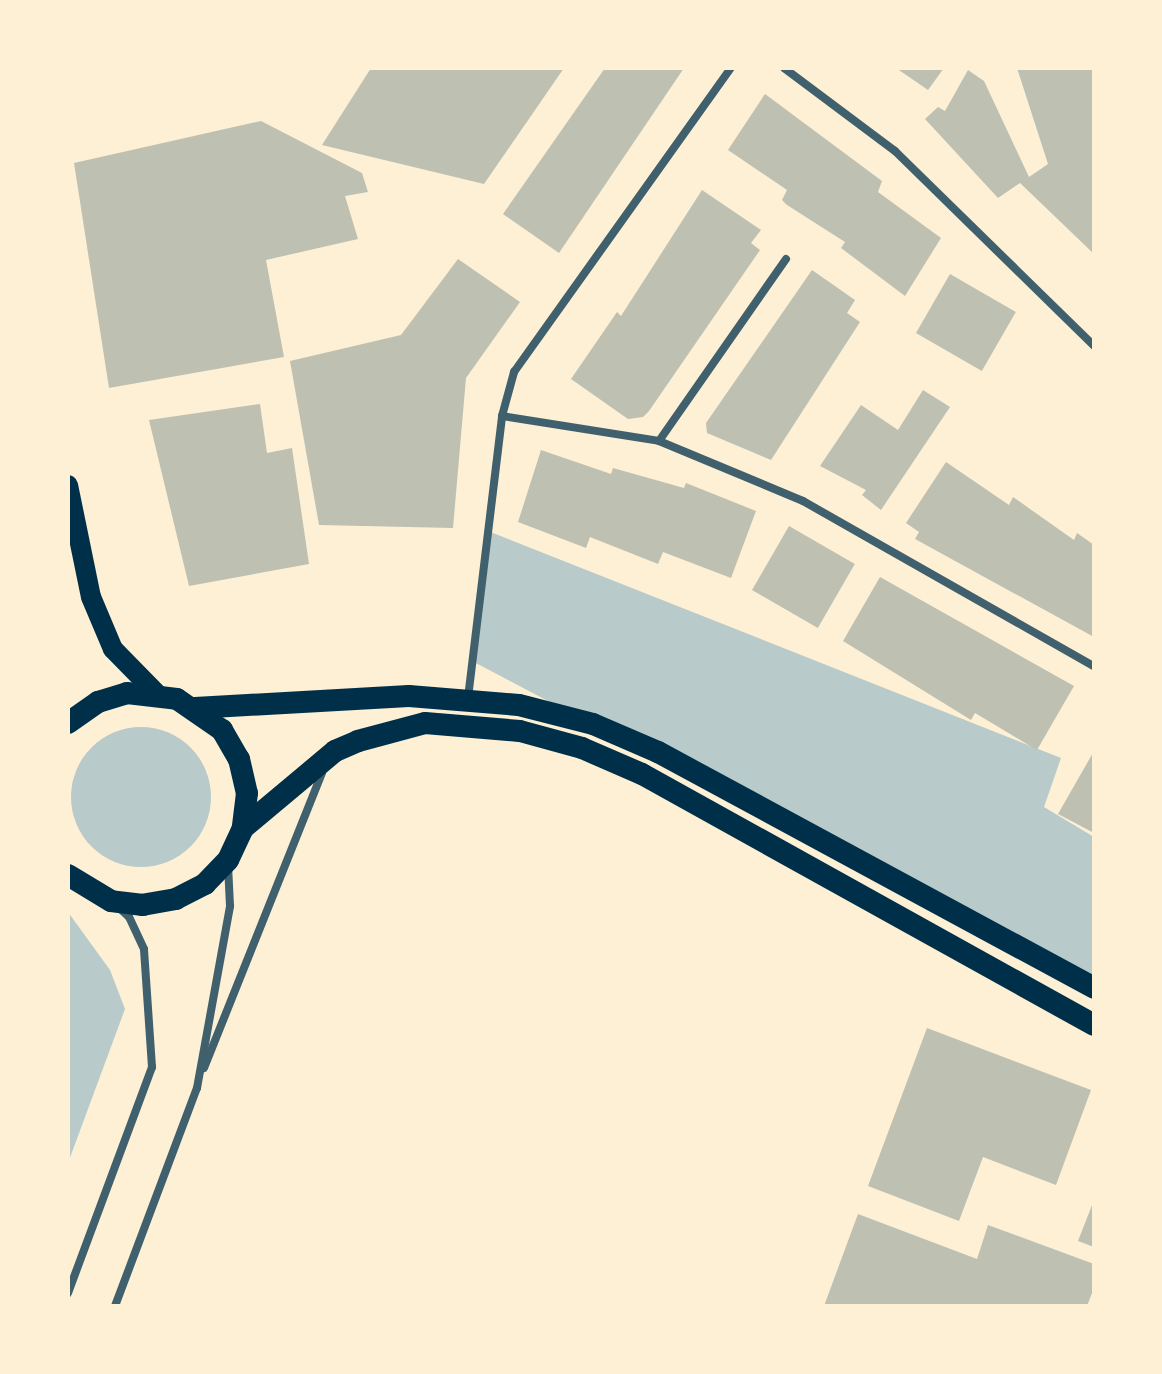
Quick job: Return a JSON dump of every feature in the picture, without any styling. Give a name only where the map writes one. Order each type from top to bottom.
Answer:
[{"type":"highway","points":[[68,723],[98,702],[127,693],[157,694],[195,708],[222,730],[239,759],[247,793],[243,828],[228,860],[205,884],[176,899],[143,905],[111,901],[68,875]]},
{"type":"highway","points":[[195,708],[409,696],[519,705],[593,724],[658,752],[1094,988]]},
{"type":"highway","points":[[243,828],[335,751],[425,723],[520,731],[582,748],[712,811],[1094,1025]]},
{"type":"main road","points":[[68,485],[91,597],[113,649],[157,694]]},
{"type":"street","points":[[468,699],[502,416],[514,372],[731,68]]},
{"type":"street","points":[[784,68],[895,151],[1094,346]]},
{"type":"street","points":[[659,441],[786,259]]},
{"type":"street","points":[[502,416],[659,441],[803,501],[1094,666]]},
{"type":"street","points":[[115,1306],[305,808],[335,751]]},
{"type":"street","points":[[197,1088],[230,906],[228,860]]},
{"type":"street","points":[[68,1293],[152,1067],[144,949],[129,917],[111,901]]},
{"type":"shaded area","points":[[488,531],[1061,758],[1044,807],[1094,837],[1094,988],[472,661]]},
{"type":"shaded area","points":[[141,727],[168,732],[190,748],[206,770],[211,797],[206,824],[190,846],[168,862],[141,867],[114,862],[92,846],[76,824],[71,797],[76,770],[92,748],[114,732]]},
{"type":"shaded area","points":[[68,912],[110,970],[125,1009],[68,1163]]},
{"type":"building","points":[[371,68],[564,68],[484,184],[322,145]]},
{"type":"building","points":[[605,68],[684,68],[559,253],[503,214]]},
{"type":"building","points":[[896,68],[944,68],[928,90]]},
{"type":"building","points":[[1017,68],[1094,68],[1094,254],[1020,183],[998,198],[925,119],[938,107],[945,111],[968,70],[984,81],[1029,177],[1048,164]]},
{"type":"building","points":[[765,94],[882,181],[878,192],[941,238],[905,296],[841,248],[845,242],[787,205],[782,200],[787,190],[728,150]]},
{"type":"building","points":[[261,121],[362,173],[368,192],[345,196],[358,239],[266,260],[284,357],[109,388],[74,163]]},
{"type":"building","points":[[702,190],[761,230],[751,243],[760,250],[649,411],[643,417],[628,419],[571,379],[617,312],[621,316]]},
{"type":"building","points":[[458,259],[520,302],[466,378],[453,528],[319,525],[290,361],[401,335]]},
{"type":"building","points":[[812,270],[855,300],[847,313],[860,322],[771,460],[707,433],[706,423]]},
{"type":"building","points":[[950,274],[1016,312],[982,371],[916,333]]},
{"type":"building","points":[[923,390],[950,407],[881,510],[862,495],[866,490],[820,466],[861,405],[898,430]]},
{"type":"building","points":[[260,404],[267,453],[292,448],[309,564],[189,586],[149,420]]},
{"type":"building","points":[[541,450],[611,474],[613,468],[684,488],[686,483],[756,511],[731,578],[663,552],[658,564],[590,537],[586,548],[518,522]]},
{"type":"building","points":[[946,462],[1009,505],[1013,497],[1074,540],[1077,533],[1094,545],[1094,637],[915,539],[919,532],[906,523]]},
{"type":"building","points":[[789,526],[855,564],[818,628],[752,590]]},
{"type":"building","points":[[880,577],[1074,686],[1037,750],[975,713],[971,720],[843,641]]},
{"type":"building","points":[[1094,751],[1094,833],[1058,814]]},
{"type":"building","points":[[927,1028],[1091,1090],[1056,1185],[983,1157],[959,1221],[868,1186]]},
{"type":"building","points":[[1094,1200],[1094,1247],[1078,1241]]},
{"type":"building","points":[[858,1214],[977,1259],[988,1225],[1094,1264],[1094,1288],[1087,1306],[824,1306]]}]
